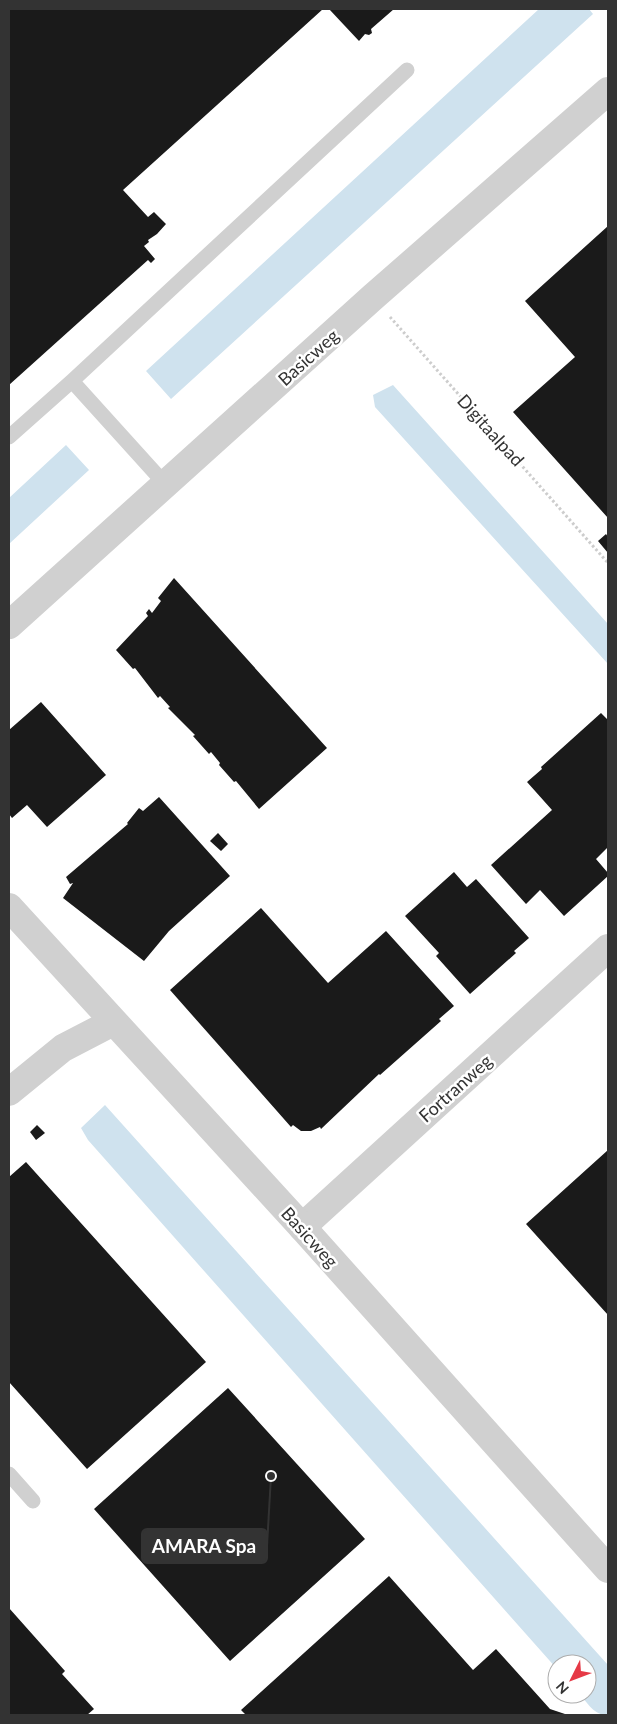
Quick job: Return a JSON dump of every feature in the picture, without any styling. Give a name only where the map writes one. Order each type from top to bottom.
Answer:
[{"type":"street","name":"Basicweg","points":[[9,625],[373,298],[608,91]]},
{"type":"street","name":"Basicweg","points":[[9,907],[302,1227],[608,1569]]},
{"type":"street","name":"Fortranweg","points":[[302,1227],[608,948]]},
{"type":"street","points":[[9,1092],[63,1048],[113,1022]]},
{"type":"lane","points":[[9,437],[72,381],[407,70]]},
{"type":"lane","points":[[72,381],[166,485]]},
{"type":"lane","points":[[10,1478],[33,1501]]},
{"type":"path","name":"Digitaalpad","points":[[373,298],[608,562]]},
{"type":"water","points":[[539,9],[589,9],[593,14],[171,399],[146,371]]},
{"type":"water","points":[[393,385],[608,624],[608,664],[375,407],[373,395]]},
{"type":"water","points":[[66,445],[89,470],[9,544],[9,498]]},
{"type":"water","points":[[105,1105],[608,1665],[608,1715],[595,1711],[588,1704],[597,1704],[597,1654],[547,1654],[547,1658],[88,1140],[81,1128]]},
{"type":"building","points":[[9,9],[323,9],[123,190],[148,217],[154,212],[166,224],[144,246],[155,259],[151,263],[148,260],[9,385]]},
{"type":"building","points":[[329,9],[394,9],[371,29],[372,33],[369,35],[365,34],[359,41]]},
{"type":"building","points":[[608,226],[608,518],[513,412],[575,357],[525,301]]},
{"type":"building","points":[[606,534],[608,537],[608,553],[598,541]]},
{"type":"building","points":[[174,578],[327,748],[259,809],[236,781],[234,782],[219,765],[220,763],[211,752],[209,754],[193,736],[195,735],[168,708],[170,707],[160,696],[158,698],[135,668],[133,669],[116,650],[148,616],[146,613],[149,609],[152,613],[161,601],[158,598]]},
{"type":"building","points":[[41,702],[106,775],[47,827],[27,805],[12,818],[9,814],[9,730]]},
{"type":"building","points":[[601,713],[608,720],[608,847],[596,859],[608,873],[608,876],[564,916],[540,890],[526,904],[491,865],[552,810],[527,782]]},
{"type":"building","points":[[159,797],[230,876],[169,931],[144,961],[63,898],[73,883],[70,884],[66,877],[128,824],[139,808],[143,811]]},
{"type":"building","points":[[218,833],[228,844],[221,851],[210,841]]},
{"type":"building","points":[[454,872],[467,887],[476,879],[529,938],[514,951],[516,953],[470,994],[436,956],[439,953],[405,916]]},
{"type":"building","points":[[261,908],[328,983],[386,931],[454,1006],[439,1019],[441,1021],[379,1074],[321,1129],[320,1127],[311,1131],[301,1131],[293,1125],[291,1127],[170,990]]},
{"type":"building","points":[[37,1125],[45,1133],[36,1140],[30,1132]]},
{"type":"building","points":[[608,1150],[608,1315],[526,1224]]},
{"type":"building","points":[[26,1162],[206,1362],[87,1469],[9,1382],[9,1177]]},
{"type":"building","points":[[228,1388],[365,1539],[230,1661],[94,1509]]},
{"type":"building","points":[[389,1576],[473,1670],[496,1649],[550,1709],[568,1715],[246,1715],[241,1710]]},
{"type":"building","points":[[9,1608],[65,1671],[62,1674],[94,1709],[87,1715],[9,1715]]},
{"type":"place","name":"AMARA Spa","points":[[271,1476]]}]
